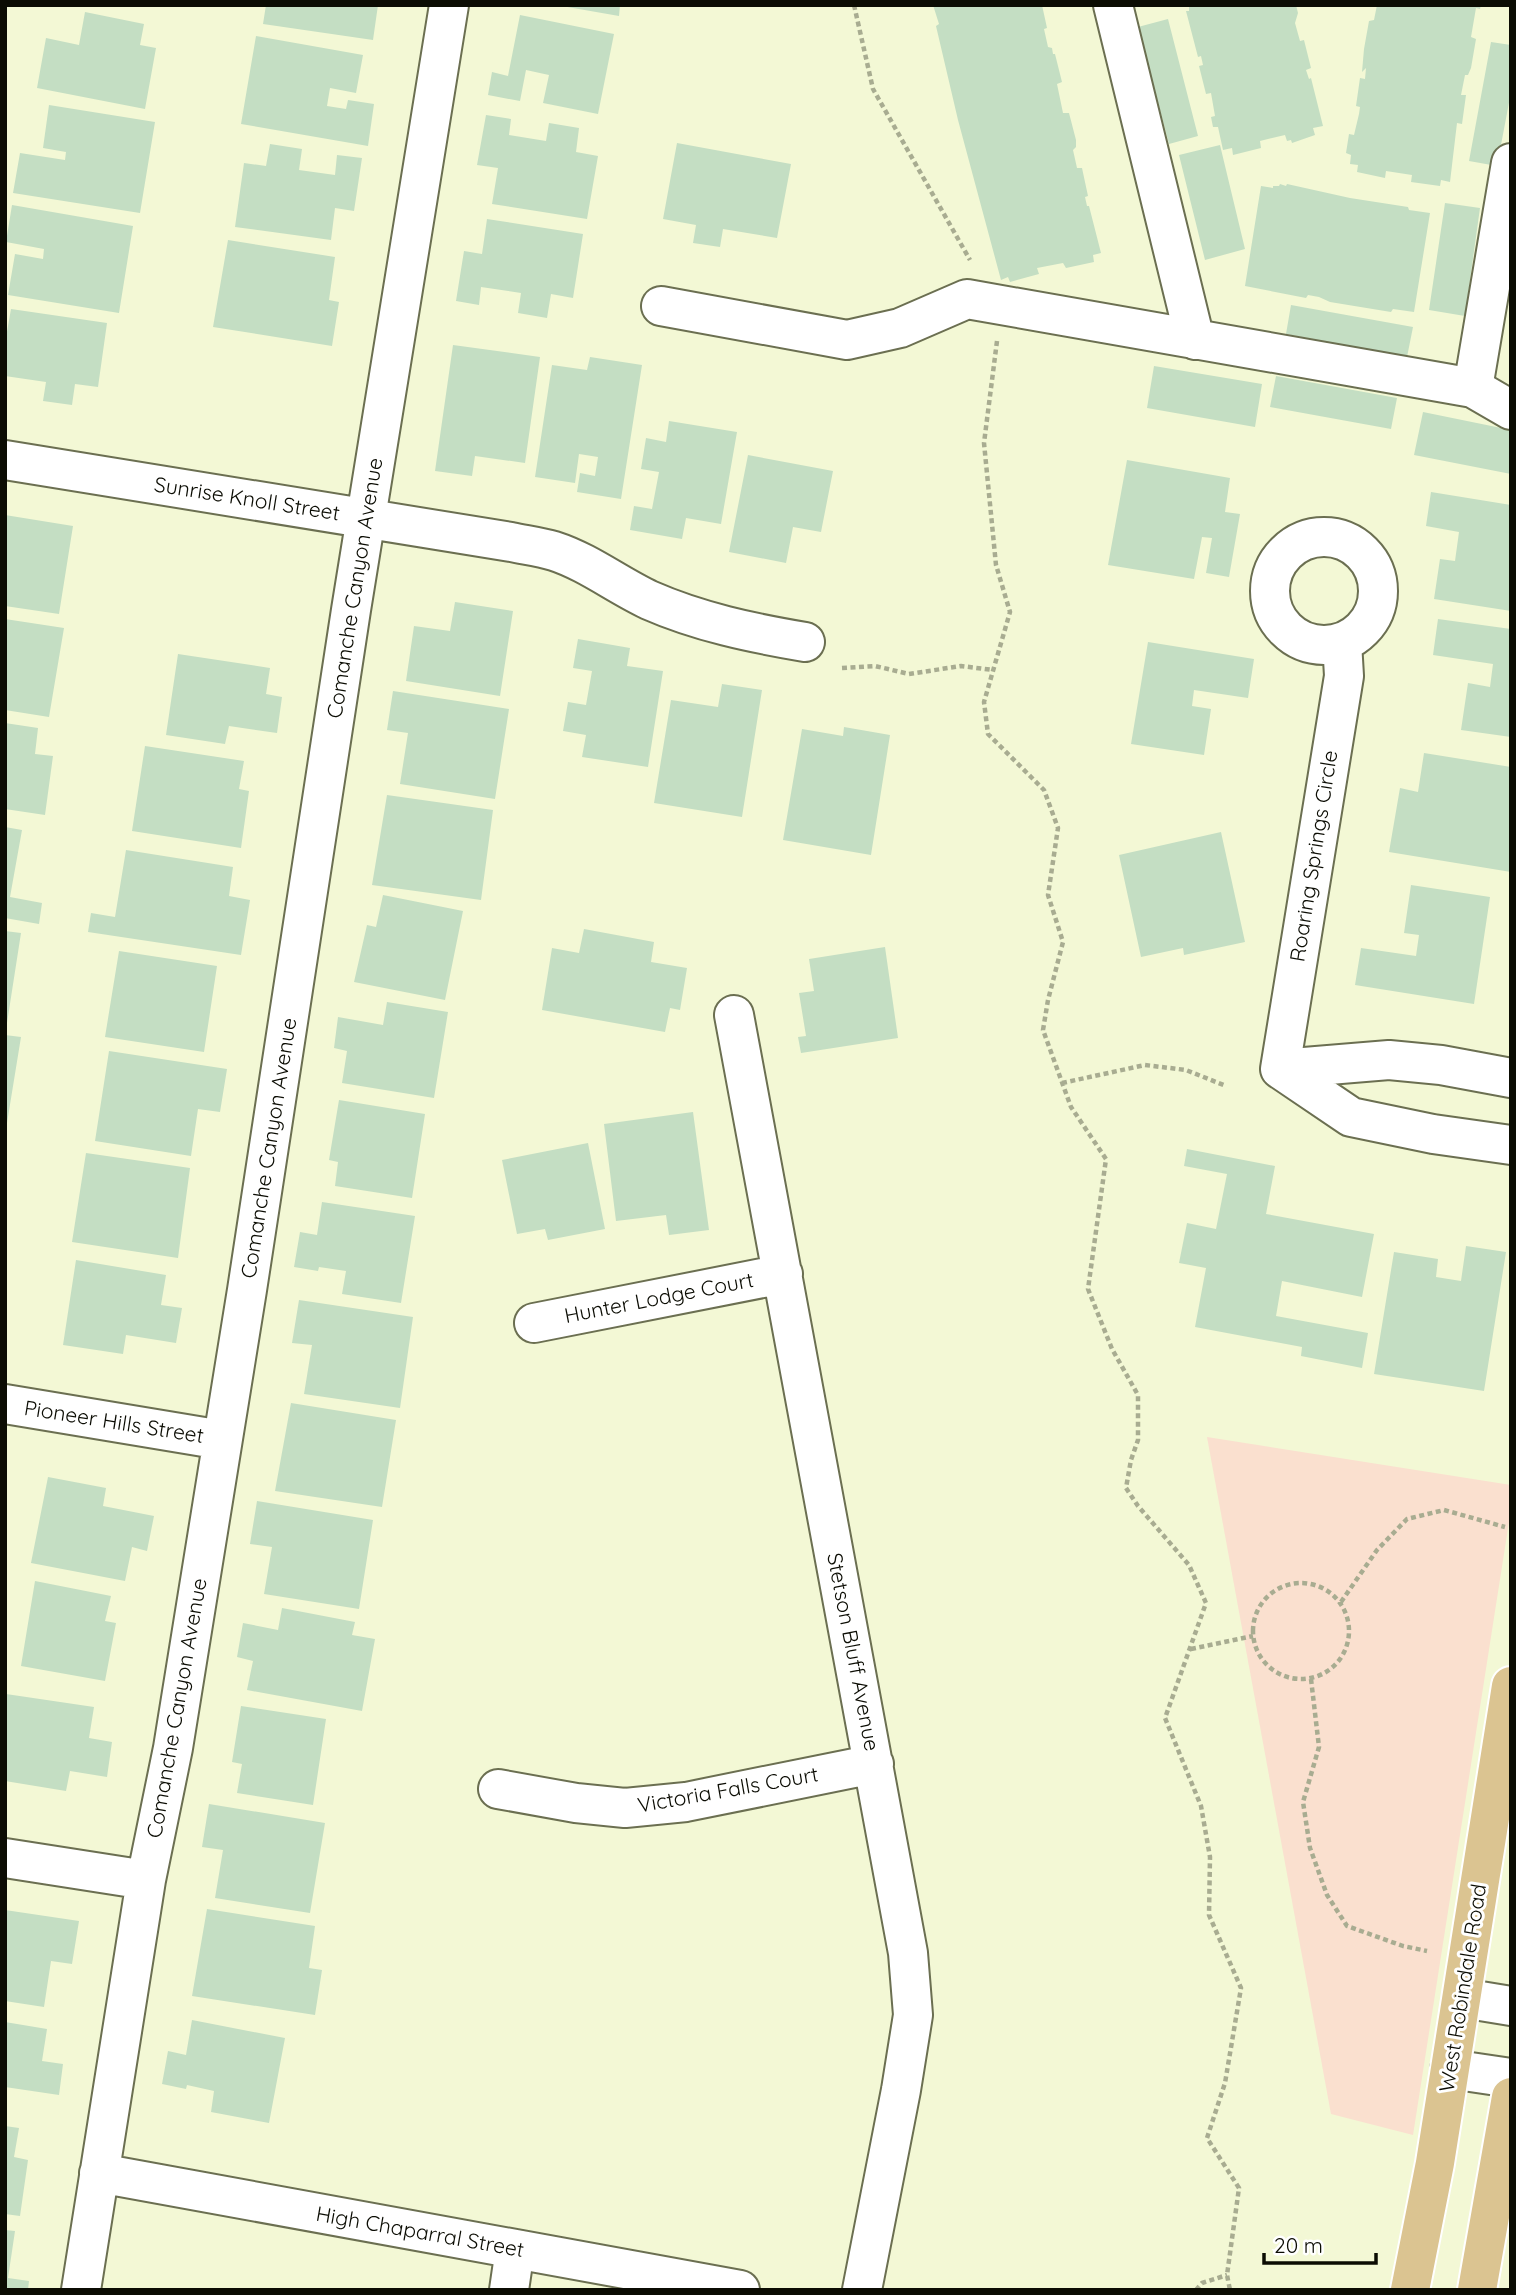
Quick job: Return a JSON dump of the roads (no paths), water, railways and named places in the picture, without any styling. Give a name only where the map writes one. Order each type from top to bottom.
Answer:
[{"type":"main road","name":"West Robindale Road","points":[[1410,2290],[1435,2163],[1511,1686]]},
{"type":"main road","points":[[1477,2290],[1511,2097]]},
{"type":"street","name":"Comanche Canyon Avenue","points":[[81,2290],[146,1880],[173,1748],[449,5]]},
{"type":"street","points":[[1113,5],[1195,340]]},
{"type":"street","points":[[1473,388],[1511,163]]},
{"type":"street","points":[[661,306],[848,340],[900,328],[967,299],[1473,388],[1511,410]]},
{"type":"street","points":[[1473,388],[1511,380]]},
{"type":"street","name":"Sunrise Knoll Street","points":[[5,460],[554,551],[598,571],[648,599],[691,616],[746,632],[805,642]]},
{"type":"street","name":"Roaring Springs Circle","points":[[1280,1069],[1343,676],[1342,642]]},
{"type":"street","name":"Stetson Bluff Avenue","points":[[734,1015],[908,1952],[913,2015],[862,2290]]},
{"type":"street","points":[[1280,1069],[1389,1060],[1441,1065],[1511,1078]]},
{"type":"street","points":[[1280,1069],[1351,1117],[1433,1135],[1511,1145]]},
{"type":"street","name":"Hunter Lodge Court","points":[[534,1323],[783,1274]]},
{"type":"street","name":"Pioneer Hills Street","points":[[5,1404],[222,1440]]},
{"type":"street","name":"Victoria Falls Court","points":[[498,1789],[576,1803],[625,1808],[686,1802],[874,1764]]},
{"type":"street","points":[[5,1857],[146,1880]]},
{"type":"street","points":[[1462,1998],[1511,2006]]},
{"type":"street","points":[[1450,2069],[1511,2078]]},
{"type":"street","name":"High Chaparral Street","points":[[99,2174],[740,2290]]},
{"type":"street","points":[[509,2290],[515,2249]]}]
